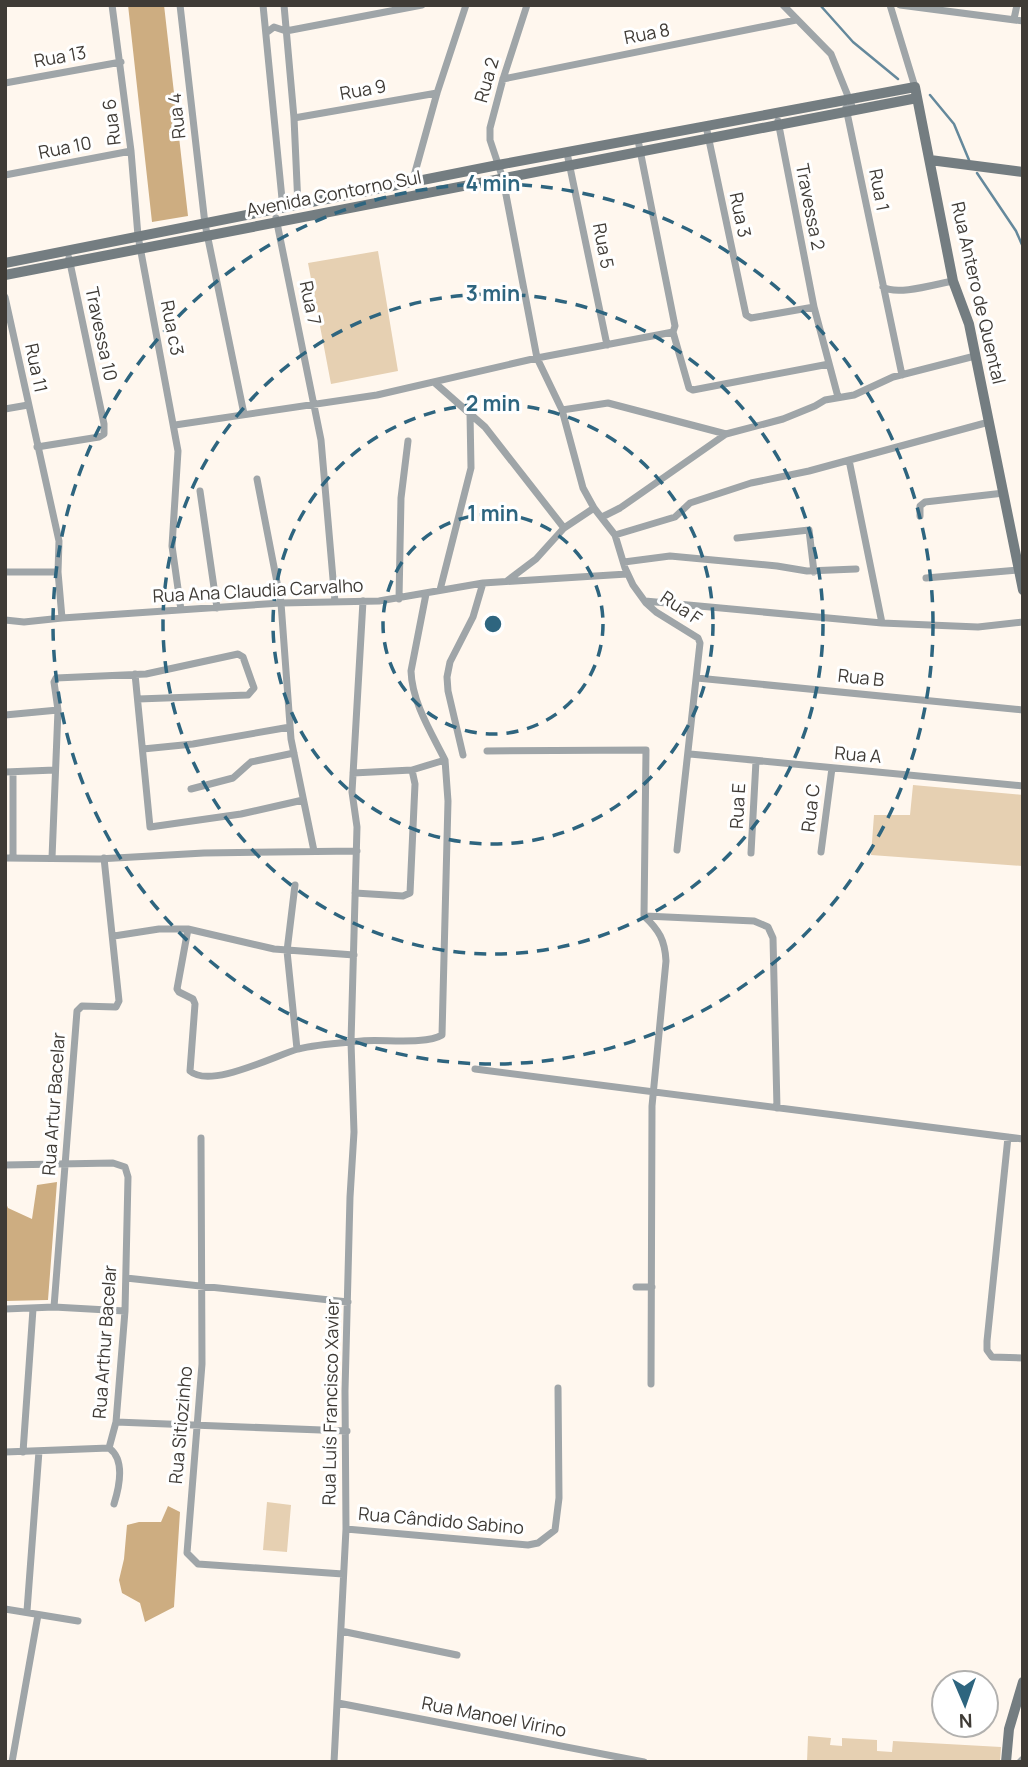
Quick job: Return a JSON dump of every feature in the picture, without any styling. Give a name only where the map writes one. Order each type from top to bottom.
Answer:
[{"type":"street","name":"Rua 6","points":[[112,5],[121,62],[138,236]]},
{"type":"street","name":"Rua 4","points":[[180,5],[205,224]]},
{"type":"street","name":"Rua 7","points":[[263,5],[279,210],[276,223],[321,440],[335,602]]},
{"type":"street","points":[[284,5],[298,206]]},
{"type":"street","points":[[266,33],[274,27],[286,31],[422,5]]},
{"type":"street","points":[[412,183],[466,5]]},
{"type":"street","name":"Rua 2","points":[[502,179],[490,139],[490,128],[527,5]]},
{"type":"street","name":"Rua 1","points":[[783,5],[831,54],[851,112],[902,375]]},
{"type":"street","name":"Rua Antero de Quental","points":[[890,5],[916,93],[953,281],[969,324],[1023,590]]},
{"type":"street","points":[[900,5],[1019,20],[1017,5]]},
{"type":"street","name":"Rua 8","points":[[503,79],[796,20]]},
{"type":"street","name":"Rua 13","points":[[5,83],[121,62]]},
{"type":"street","name":"Rua 9","points":[[293,118],[438,93]]},
{"type":"street","name":"Avenida Contorno Sul","points":[[5,262],[776,113],[847,100],[916,93]]},
{"type":"street","name":"Avenida Contorno Sul","points":[[5,275],[851,112],[916,93]]},
{"type":"street","name":"Travessa 2","points":[[776,113],[814,307],[838,397]]},
{"type":"street","name":"Rua 3","points":[[706,127],[747,316],[751,318],[814,307]]},
{"type":"street","points":[[638,139],[676,329],[673,332],[689,388],[693,390],[829,363]]},
{"type":"street","name":"Rua 10","points":[[5,175],[131,151]]},
{"type":"street","name":"Rua 5","points":[[567,153],[607,345]]},
{"type":"street","points":[[930,160],[1023,172]]},
{"type":"street","points":[[502,179],[537,358]]},
{"type":"street","points":[[205,224],[244,414]]},
{"type":"street","name":"Rua c3","points":[[138,236],[175,425],[178,466],[172,546],[181,610]]},
{"type":"street","name":"Travessa 10","points":[[37,447],[104,435],[104,424],[68,250]]},
{"type":"street","points":[[883,286],[887,290],[903,290],[953,281]]},
{"type":"street","name":"Rua 11","points":[[5,297],[37,447]]},
{"type":"street","points":[[175,425],[315,402],[377,395],[537,358],[673,332]]},
{"type":"street","points":[[602,517],[620,508],[726,434],[783,419],[815,407],[825,400],[854,395],[902,375],[975,356]]},
{"type":"street","name":"Rua F","points":[[537,358],[562,410],[583,488],[594,509],[615,535],[627,574],[644,601],[656,612],[698,638],[701,648],[677,850]]},
{"type":"street","points":[[435,383],[498,442],[565,528]]},
{"type":"street","points":[[562,410],[608,403],[726,434]]},
{"type":"street","points":[[5,409],[28,405]]},
{"type":"street","points":[[440,590],[471,468],[470,413]]},
{"type":"street","points":[[615,535],[676,517],[690,503],[751,483],[989,422]]},
{"type":"street","points":[[399,599],[401,498],[408,441]]},
{"type":"street","points":[[37,447],[59,541],[58,572],[62,618]]},
{"type":"street","points":[[849,460],[882,623]]},
{"type":"street","points":[[257,479],[281,604],[290,727],[314,851]]},
{"type":"street","points":[[200,491],[217,608]]},
{"type":"street","points":[[920,516],[920,506],[925,502],[1004,493]]},
{"type":"street","points":[[507,582],[536,559],[565,528],[594,509]]},
{"type":"street","points":[[737,538],[809,530],[814,572]]},
{"type":"street","points":[[624,562],[670,556],[814,572],[856,569]]},
{"type":"street","points":[[926,578],[1018,570]]},
{"type":"street","points":[[5,572],[58,572]]},
{"type":"street","name":"Rua Ana Claudia Carvalho","points":[[5,620],[24,622],[181,610],[399,599],[483,583],[627,574]]},
{"type":"street","points":[[463,755],[447,677],[450,662],[473,617],[483,583]]},
{"type":"street","points":[[188,929],[177,989],[193,999],[195,1004],[191,1072],[195,1075],[233,1072],[297,1049],[351,1042],[430,1039],[442,1035],[448,801],[445,760],[420,709],[411,671],[426,594]]},
{"type":"street","name":"Rua Luís Francisco Xavier","points":[[334,1762],[346,1529],[345,1391],[354,1132],[351,1042],[357,827],[352,792],[363,601]]},
{"type":"street","points":[[644,601],[882,623],[978,627],[1023,622]]},
{"type":"street","points":[[52,858],[58,710],[54,682],[56,678],[135,674],[238,654],[243,657],[254,688],[248,695],[138,699]]},
{"type":"street","points":[[135,674],[150,827],[219,818],[303,800]]},
{"type":"street","name":"Rua B","points":[[697,678],[1023,710]]},
{"type":"street","points":[[5,715],[58,710]]},
{"type":"street","points":[[142,749],[194,744],[290,727]]},
{"type":"street","points":[[487,751],[646,750],[645,916],[662,936],[666,953],[652,1106],[651,1384]]},
{"type":"street","points":[[191,789],[233,778],[251,762],[294,753]]},
{"type":"street","name":"Rua A","points":[[690,754],[1023,786]]},
{"type":"street","points":[[353,773],[412,770],[445,760]]},
{"type":"street","name":"Rua E","points":[[751,853],[756,761]]},
{"type":"street","name":"Rua C","points":[[821,852],[832,768]]},
{"type":"street","points":[[55,770],[9,772],[9,858],[104,858],[357,850]]},
{"type":"street","points":[[355,893],[402,896],[410,893],[415,784],[412,770]]},
{"type":"street","name":"Rua Artur Bacelar","points":[[54,1307],[77,1010],[85,1006],[110,1007],[118,1004],[114,936],[104,858]]},
{"type":"street","points":[[295,885],[287,951],[297,1049]]},
{"type":"street","points":[[645,916],[754,921],[768,927],[773,938],[777,1108]]},
{"type":"street","points":[[114,936],[159,929],[188,929],[287,951],[354,955]]},
{"type":"street","points":[[475,1069],[1023,1139]]},
{"type":"street","points":[[1008,1137],[986,1341],[987,1350],[992,1357],[1023,1358]]},
{"type":"street","name":"Rua Sitiozinho","points":[[201,1138],[202,1364],[186,1547],[191,1560],[198,1564],[343,1574]]},
{"type":"street","name":"Rua Arthur Bacelar","points":[[65,1165],[121,1164],[128,1177],[125,1311],[116,1422],[109,1448]]},
{"type":"street","points":[[5,1165],[65,1165]]},
{"type":"street","points":[[125,1278],[348,1302]]},
{"type":"street","points":[[636,1287],[652,1287]]},
{"type":"street","points":[[5,1309],[54,1307],[125,1311]]},
{"type":"street","points":[[23,1452],[33,1309]]},
{"type":"street","name":"Rua Cândido Sabino","points":[[346,1529],[528,1545],[538,1543],[555,1530],[559,1498],[558,1388]]},
{"type":"street","points":[[116,1422],[347,1431]]},
{"type":"street","points":[[5,1452],[109,1448],[118,1457],[119,1468],[114,1504]]},
{"type":"street","points":[[27,1611],[39,1451]]},
{"type":"street","points":[[5,1609],[78,1621]]},
{"type":"street","points":[[12,1762],[38,1615]]},
{"type":"street","points":[[341,1631],[457,1655]]},
{"type":"street","points":[[1006,1762],[1009,1729],[1023,1682]]},
{"type":"street","name":"Rua Manoel Virino","points":[[338,1703],[643,1762]]},
{"type":"shaded area","points":[[128,5],[164,5],[188,216],[152,222]]},
{"type":"shaded area","points":[[378,251],[398,371],[331,384],[308,263]]},
{"type":"shaded area","points":[[913,785],[1023,795],[1023,866],[871,855],[874,815],[910,815]]},
{"type":"shaded area","points":[[57,1182],[48,1300],[5,1301],[5,1201],[8,1208],[32,1219],[37,1185]]},
{"type":"shaded area","points":[[267,1502],[291,1505],[287,1552],[263,1550]]},
{"type":"shaded area","points":[[168,1506],[180,1512],[174,1607],[145,1622],[140,1603],[122,1593],[119,1580],[127,1525],[161,1522]]},
{"type":"shaded area","points":[[808,1736],[831,1738],[830,1745],[842,1746],[842,1738],[877,1740],[877,1751],[892,1752],[893,1741],[1001,1747],[1000,1762],[807,1762]]},
{"type":"waterway","points":[[820,5],[853,42],[898,79]]},
{"type":"waterway","points":[[930,95],[954,124],[969,160]]},
{"type":"waterway","points":[[977,173],[1016,231],[1023,247]]}]
